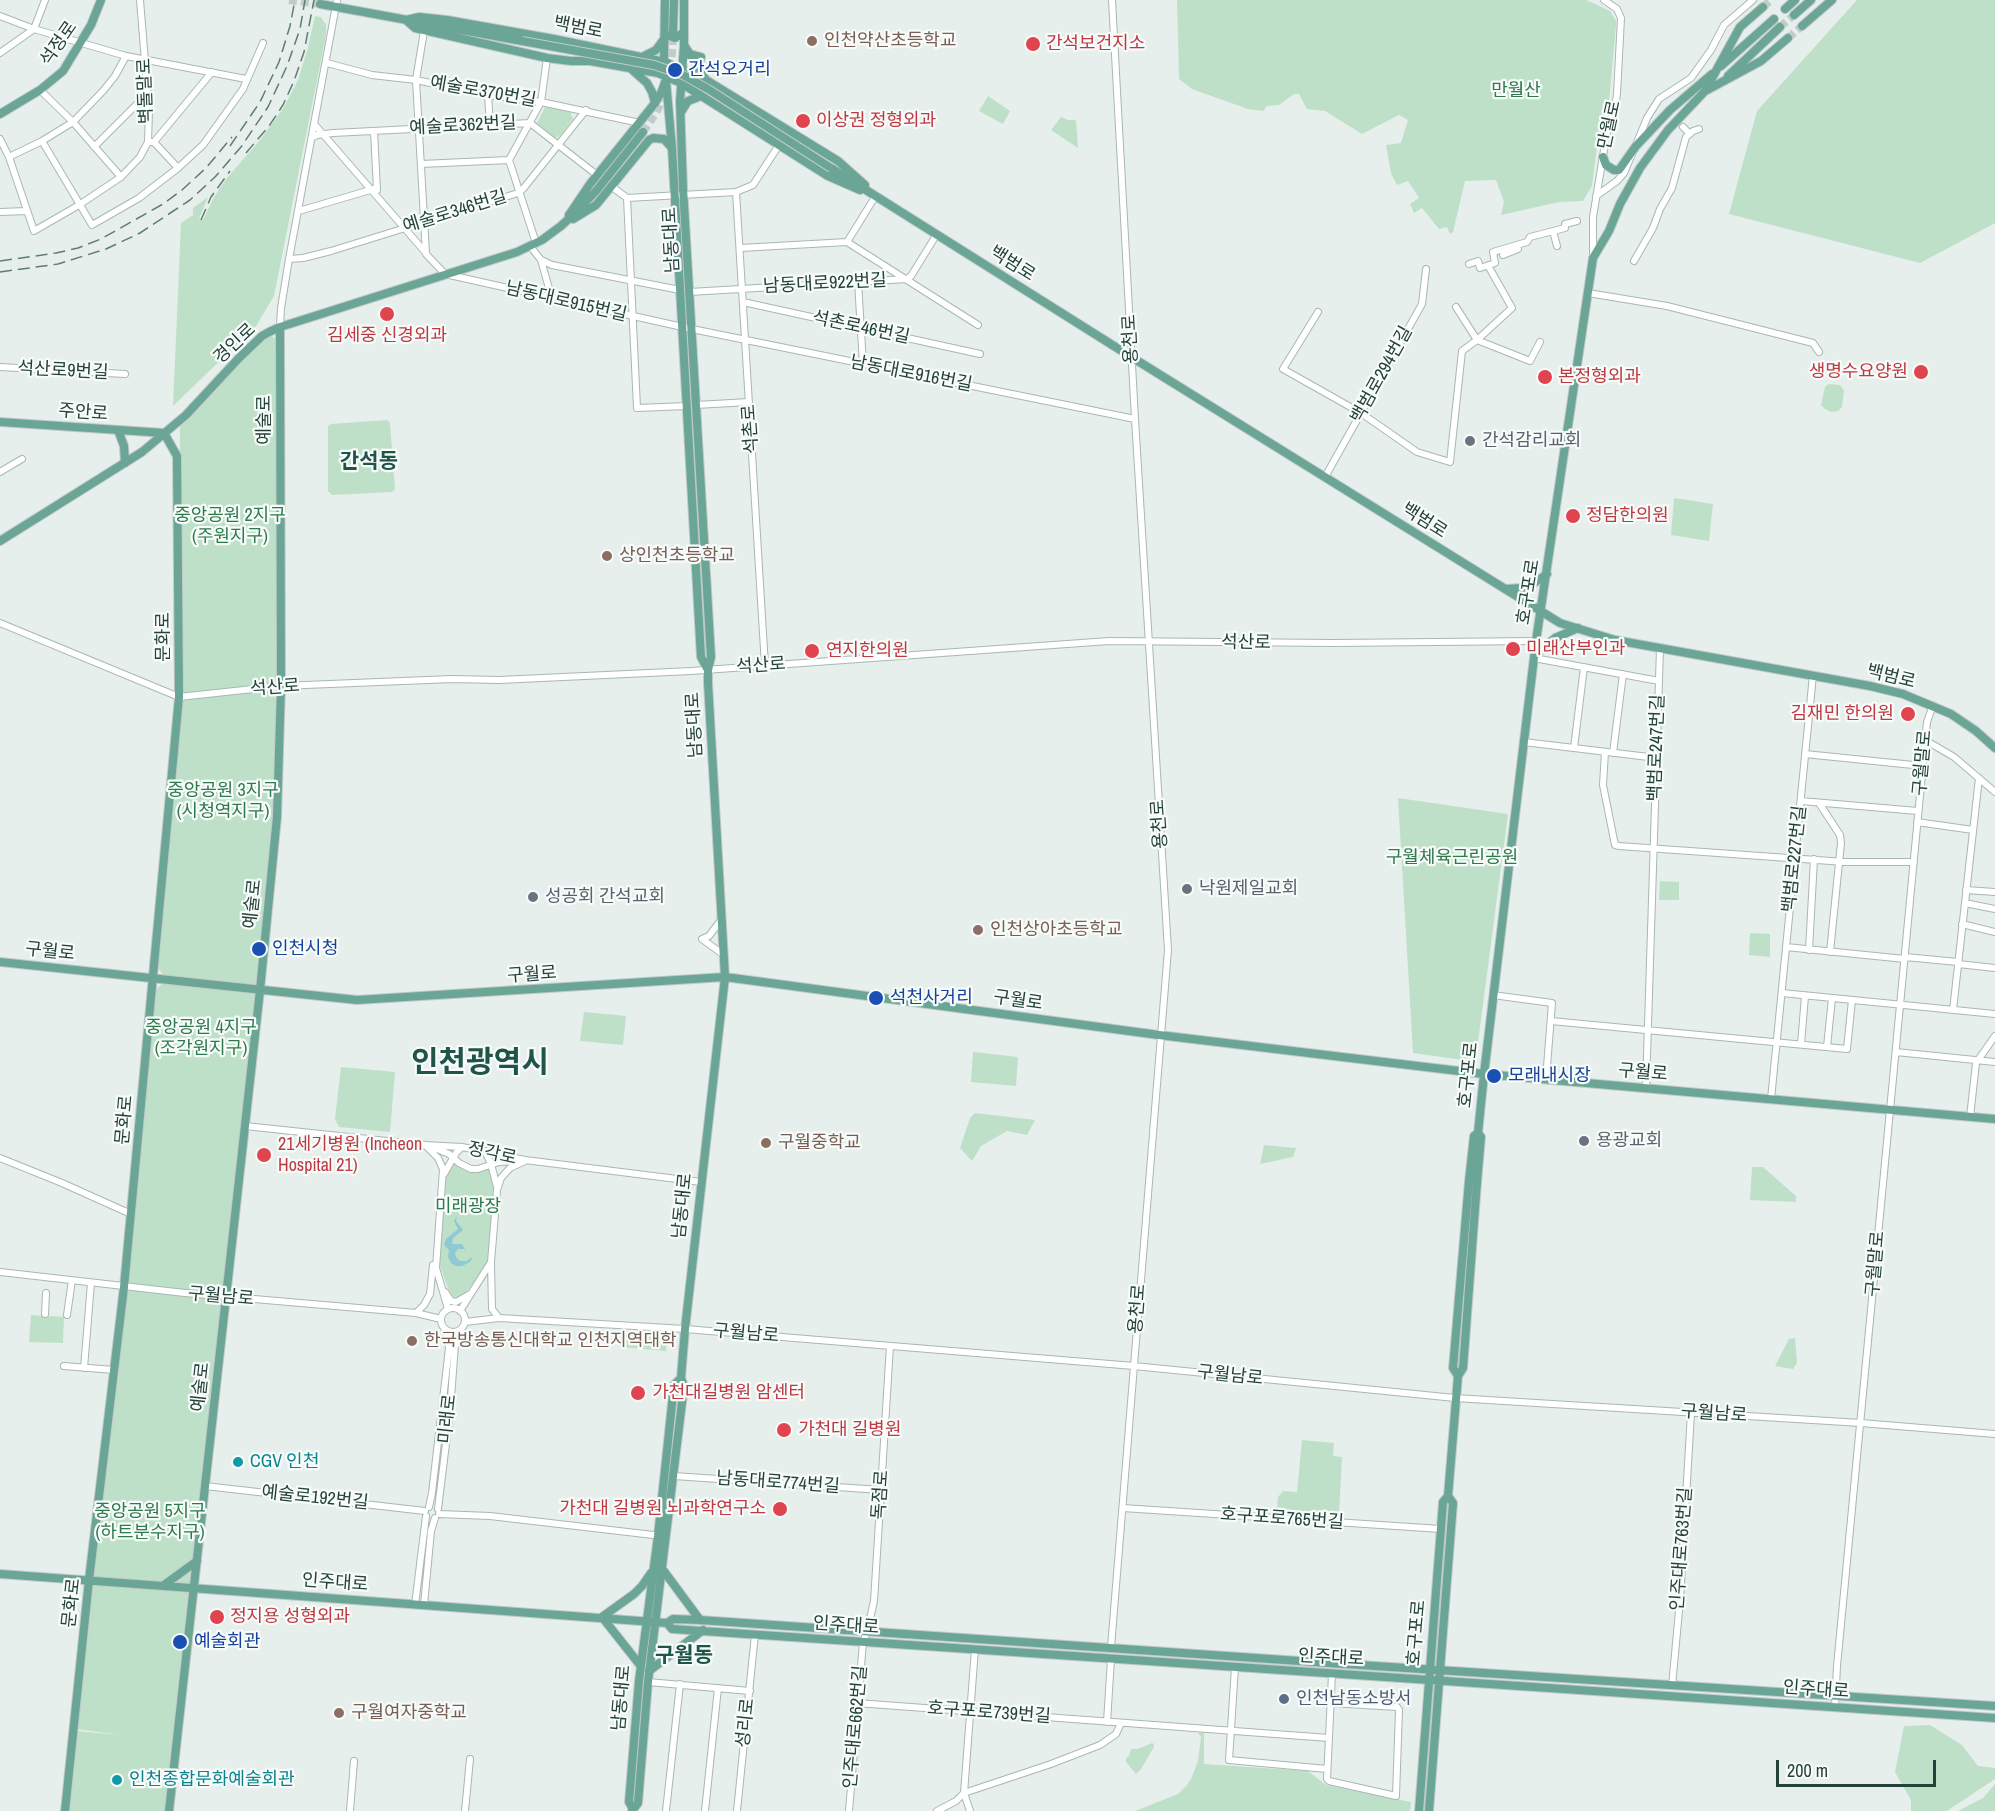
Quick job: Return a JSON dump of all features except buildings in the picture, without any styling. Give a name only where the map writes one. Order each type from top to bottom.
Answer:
[{"type":"main road","name":"석정로","points":[[0,114],[40,90],[63,70],[80,44],[101,0]]},
{"type":"main road","points":[[665,0],[667,34],[665,62],[680,290],[687,328],[687,405],[701,657],[708,670]]},
{"type":"main road","points":[[642,56],[656,50],[667,34],[674,0]]},
{"type":"main road","name":"남동대로","points":[[681,1378],[674,1385],[658,1536],[640,1665],[630,1779],[629,1802],[633,1810],[638,1803],[649,1671],[684,1386],[681,1378],[685,1329],[725,977],[708,670],[711,657],[696,405],[687,328],[690,292],[681,114],[684,0]]},
{"type":"main road","points":[[1785,9],[1795,0]]},
{"type":"main road","points":[[1794,15],[1810,0]]},
{"type":"main road","points":[[1802,26],[1832,0]]},
{"type":"main road","name":"백범로","points":[[320,4],[337,3],[406,20],[654,65],[683,75],[1132,358],[1560,623],[1615,640],[1813,675],[1903,694],[1933,705],[1965,724],[1995,748]]},
{"type":"main road","name":"호구포로","points":[[1419,1811],[1443,1502],[1448,1496],[1455,1398],[1458,1376],[1463,1368],[1484,1074],[1536,641],[1593,258],[1640,168],[1668,130],[1705,91],[1740,27],[1763,7]]},
{"type":"main road","name":"백범로","points":[[406,20],[428,17],[665,62],[706,80],[838,161],[884,200]]},
{"type":"main road","name":"호구포로","points":[[1716,71],[1774,19]]},
{"type":"main road","name":"백범로","points":[[406,20],[415,28],[424,31],[547,58],[628,66],[666,76],[681,83],[828,176],[884,200]]},
{"type":"main road","name":"호구포로","points":[[1720,83],[1780,27]]},
{"type":"main road","points":[[667,34],[675,38],[684,32]]},
{"type":"main road","name":"호구포로","points":[[1705,91],[1761,61],[1788,38]]},
{"type":"main road","points":[[684,45],[706,80]]},
{"type":"main road","points":[[628,66],[647,83],[655,103]]},
{"type":"main road","points":[[1603,157],[1606,165],[1619,170],[1633,150],[1670,110],[1716,71]]},
{"type":"main road","name":"경인로","points":[[561,226],[596,191],[655,103],[662,91],[666,76]]},
{"type":"main road","points":[[681,114],[688,101],[701,96]]},
{"type":"main road","points":[[639,128],[645,129],[650,136],[649,140],[664,139],[672,148]]},
{"type":"main road","name":"경인로","points":[[561,226],[597,175],[639,128]]},
{"type":"main road","name":"경인로","points":[[0,541],[142,452],[186,415],[262,336],[280,327],[533,245],[596,205],[649,140]]},
{"type":"main road","name":"예술로","points":[[169,1811],[260,990],[277,816],[281,686],[280,327]]},
{"type":"main road","name":"주안로","points":[[0,422],[164,433]]},
{"type":"main road","points":[[118,430],[124,446],[125,463]]},
{"type":"main road","name":"문화로","points":[[65,1811],[89,1580],[124,1287],[179,697],[177,456],[164,433]]},
{"type":"main road","points":[[1505,589],[1530,586],[1547,574]]},
{"type":"main road","points":[[1535,656],[1555,638],[1578,628]]},
{"type":"main road","name":"구월로","points":[[0,962],[369,1000],[725,977],[1159,1035],[1484,1074],[1995,1119]]},
{"type":"main road","name":"호구포로","points":[[1429,1811],[1454,1503],[1448,1496]]},
{"type":"main road","points":[[163,1586],[196,1561]]},
{"type":"main road","points":[[640,1665],[602,1617],[642,1586],[653,1569]]},
{"type":"main road","points":[[663,1570],[700,1620]]},
{"type":"main road","name":"인주대로","points":[[0,1574],[667,1623],[673,1618],[1995,1706]]},
{"type":"main road","name":"인주대로","points":[[667,1623],[672,1629],[1995,1718]]},
{"type":"main road","points":[[649,1671],[703,1630]]},
{"type":"street","points":[[0,54],[34,29],[45,0]]},
{"type":"street","name":"벽돌말로","points":[[27,211],[34,231],[121,177],[140,158],[151,142],[140,0]]},
{"type":"street","name":"용천로","points":[[1111,1647],[1167,950],[1112,0]]},
{"type":"street","name":"만월로","points":[[1593,258],[1593,217],[1596,196],[1606,132],[1617,94],[1621,18],[1617,9],[1604,0]]},
{"type":"street","points":[[1596,196],[1624,173],[1647,118],[1658,102],[1691,78],[1711,50],[1724,24],[1753,0]]},
{"type":"street","name":"예술로","points":[[280,327],[289,260],[337,3]]},
{"type":"street","points":[[0,16],[80,44],[126,56],[246,79]]},
{"type":"street","points":[[424,31],[416,80],[426,254]]},
{"type":"street","points":[[42,141],[92,225],[139,198],[203,145],[243,89],[263,43]]},
{"type":"street","points":[[9,157],[73,122],[103,91],[126,56]]},
{"type":"street","points":[[547,58],[541,102],[509,160],[520,192],[533,245],[541,260],[552,299]]},
{"type":"street","name":"예술로370번길","points":[[327,63],[372,75],[416,80],[586,110],[639,128]]},
{"type":"street","points":[[178,168],[151,142],[212,72]]},
{"type":"street","points":[[40,90],[73,122],[121,177]]},
{"type":"street","points":[[94,147],[148,93]]},
{"type":"street","points":[[488,94],[490,125]]},
{"type":"street","points":[[1658,102],[1665,108]]},
{"type":"street","name":"예술로346번길","points":[[289,260],[331,251],[520,192],[586,110]]},
{"type":"street","name":"예술로362번길","points":[[313,137],[374,130],[530,123],[597,175]]},
{"type":"street","points":[[315,125],[374,188],[378,197],[445,274]]},
{"type":"street","points":[[1683,127],[1690,134]]},
{"type":"street","points":[[1634,261],[1672,188],[1686,137],[1699,129]]},
{"type":"street","points":[[374,130],[374,188]]},
{"type":"street","points":[[0,139],[9,157],[27,211],[0,212]]},
{"type":"street","points":[[611,186],[627,198],[736,192],[753,185],[779,145]]},
{"type":"street","points":[[421,164],[509,160]]},
{"type":"street","points":[[299,211],[374,188]]},
{"type":"street","name":"석촌로","points":[[736,192],[765,666]]},
{"type":"street","points":[[847,242],[875,197]]},
{"type":"street","points":[[627,198],[637,408],[687,405]]},
{"type":"street","points":[[1469,264],[1478,261],[1480,268],[1496,262],[1493,252],[1527,242],[1530,237],[1565,228],[1565,224],[1576,220]]},
{"type":"street","points":[[1553,231],[1557,246]]},
{"type":"street","name":"남동대로922번길","points":[[690,292],[907,279],[937,234]]},
{"type":"street","points":[[740,248],[847,242],[978,325]]},
{"type":"street","points":[[1503,255],[1518,249],[1517,245]]},
{"type":"street","points":[[541,260],[552,265],[680,290]]},
{"type":"street","name":"백범로294번길","points":[[1325,477],[1422,304],[1426,269]]},
{"type":"street","points":[[1318,312],[1283,369],[1361,413],[1418,452],[1450,462],[1462,351],[1512,308],[1490,269]]},
{"type":"street","name":"남동대로915번길","points":[[445,274],[687,328]]},
{"type":"street","points":[[858,282],[863,364]]},
{"type":"street","points":[[1588,293],[1667,306],[1813,343],[1819,352]]},
{"type":"street","name":"석촌로46번길","points":[[743,302],[980,354]]},
{"type":"street","points":[[1456,307],[1477,340],[1530,361],[1540,342]]},
{"type":"street","name":"남동대로916번길","points":[[687,328],[1135,419]]},
{"type":"street","name":"석산로9번길","points":[[0,367],[125,374]]},
{"type":"street","points":[[696,405],[749,402]]},
{"type":"street","points":[[0,471],[22,459]]},
{"type":"street","name":"석산로","points":[[0,623],[179,697],[281,686],[452,679],[499,680],[708,670],[1109,641],[1354,644],[1536,641]]},
{"type":"street","name":"백범로247번길","points":[[1646,1088],[1660,648]]},
{"type":"street","points":[[1535,656],[1659,681]]},
{"type":"street","points":[[1574,748],[1584,667]]},
{"type":"street","points":[[1613,753],[1623,674]]},
{"type":"street","name":"백범로227번길","points":[[1771,1100],[1813,675]]},
{"type":"street","name":"구월말로","points":[[1835,1707],[1918,811],[1927,722],[1933,705]]},
{"type":"street","points":[[1925,740],[1954,757],[1995,792]]},
{"type":"street","points":[[1524,742],[1657,758]]},
{"type":"street","points":[[1605,752],[1603,785],[1615,845],[1839,861],[1914,862]]},
{"type":"street","points":[[1805,754],[1923,766]]},
{"type":"street","points":[[1953,1010],[1979,778]]},
{"type":"street","points":[[1801,801],[1918,811]]},
{"type":"street","points":[[1819,803],[1840,835],[1841,843],[1830,952]]},
{"type":"street","name":"구월말로","points":[[1917,822],[1973,830]]},
{"type":"street","points":[[1809,950],[1814,859]]},
{"type":"street","points":[[1966,892],[1995,892]]},
{"type":"street","points":[[1965,903],[1995,909]]},
{"type":"street","points":[[722,919],[710,936],[702,939],[724,955]]},
{"type":"street","points":[[1962,924],[1995,932]]},
{"type":"street","points":[[1786,947],[1995,968]]},
{"type":"street","points":[[1782,993],[1995,1014]]},
{"type":"street","points":[[1493,995],[1552,1003],[1546,1079]]},
{"type":"street","points":[[1801,1044],[1805,996]]},
{"type":"street","points":[[1827,1047],[1832,998]]},
{"type":"street","points":[[1551,1022],[1847,1049],[1852,1000]]},
{"type":"street","points":[[1970,1117],[1976,1063],[1995,1036]]},
{"type":"street","points":[[1896,1052],[1995,1062]]},
{"type":"street","name":"정각로","points":[[245,1126],[462,1147],[525,1160]]},
{"type":"street","points":[[425,1145],[441,1163],[436,1268],[448,1309]]},
{"type":"street","name":"정각로","points":[[425,1145],[440,1150],[471,1169],[499,1162],[525,1160]]},
{"type":"street","points":[[442,1177],[453,1157],[462,1147]]},
{"type":"street","points":[[485,1151],[491,1164],[497,1190],[491,1262],[492,1310],[499,1318]]},
{"type":"street","points":[[0,1158],[131,1214]]},
{"type":"street","points":[[497,1190],[504,1174],[525,1160],[701,1182]]},
{"type":"street","points":[[416,1313],[424,1305],[430,1293],[433,1261],[436,1256]]},
{"type":"street","points":[[460,1311],[491,1262]]},
{"type":"street","name":"구월남로","points":[[0,1272],[124,1287],[416,1313],[441,1319]]},
{"type":"street","points":[[67,1315],[72,1280]]},
{"type":"street","points":[[84,1368],[91,1283]]},
{"type":"street","points":[[441,1286],[451,1301],[456,1302],[473,1292]]},
{"type":"street","points":[[45,1314],[46,1293]]},
{"type":"street","points":[[454,1308],[460,1311],[465,1322],[461,1330],[455,1332],[446,1330],[442,1325],[443,1313],[454,1308]]},
{"type":"street","name":"구월남로","points":[[465,1322],[499,1318],[685,1329],[1134,1366],[1455,1398],[1995,1434]]},
{"type":"street","name":"미래로","points":[[415,1605],[427,1511],[432,1493],[449,1348],[446,1330]]},
{"type":"street","name":"미래로","points":[[424,1605],[431,1531],[437,1514],[450,1411],[455,1345],[461,1330]]},
{"type":"street","name":"독점로","points":[[863,1642],[874,1601],[890,1346]]},
{"type":"street","points":[[64,1366],[114,1370]]},
{"type":"street","name":"인주대로763번길","points":[[1672,1686],[1680,1600],[1691,1413]]},
{"type":"street","name":"남동대로774번길","points":[[674,1476],[881,1491]]},
{"type":"street","name":"예술로192번길","points":[[205,1486],[427,1511]]},
{"type":"street","points":[[437,1514],[434,1506],[427,1511],[430,1519],[437,1514],[490,1516],[667,1537]]},
{"type":"street","name":"호구포로765번길","points":[[1123,1508],[1441,1529]]},
{"type":"street","name":"성리로","points":[[737,1811],[754,1634]]},
{"type":"street","name":"인주대로662번길","points":[[849,1811],[863,1642]]},
{"type":"street","points":[[970,1811],[964,1793],[975,1649]]},
{"type":"street","points":[[1107,1722],[1111,1659]]},
{"type":"street","points":[[1234,1667],[1229,1760],[1327,1769]]},
{"type":"street","points":[[1331,1703],[1397,1707],[1399,1710],[1396,1796],[1327,1779],[1332,1674]]},
{"type":"street","points":[[648,1682],[750,1691]]},
{"type":"street","points":[[666,1811],[680,1684]]},
{"type":"street","points":[[705,1811],[718,1688]]},
{"type":"street","name":"호구포로739번길","points":[[857,1702],[1329,1738]]},
{"type":"street","points":[[937,1811],[956,1802],[964,1793],[1100,1745],[1116,1734],[1120,1723]]},
{"type":"street","points":[[465,1811],[470,1759]]},
{"type":"street","points":[[350,1811],[354,1761]]},
{"type":"green space","name":"만월산","points":[[1177,0],[1586,0],[1593,3],[1610,11],[1616,21],[1616,26],[1609,102],[1599,131],[1592,186],[1583,201],[1559,202],[1501,215],[1504,202],[1496,180],[1465,181],[1453,232],[1450,234],[1447,227],[1439,229],[1422,208],[1414,213],[1410,204],[1419,198],[1408,181],[1397,185],[1391,173],[1386,145],[1401,143],[1408,120],[1399,115],[1362,134],[1325,111],[1307,109],[1299,94],[1294,94],[1279,105],[1267,106],[1263,111],[1248,109],[1192,89],[1179,79]]},
{"type":"green space","points":[[1857,0],[1995,0],[1995,223],[1920,263],[1729,214],[1757,111]]},
{"type":"green space","points":[[315,16],[321,17],[326,25],[326,35],[274,296],[256,326],[173,406],[181,223],[193,215],[193,208],[208,197],[199,219],[203,220],[214,197],[227,178],[260,140],[284,107],[298,80]]},
{"type":"green space","points":[[988,96],[1010,111],[1003,124],[979,111]]},
{"type":"green space","points":[[545,107],[570,111],[573,119],[560,136],[555,138],[537,123]]},
{"type":"green space","points":[[1061,117],[1076,120],[1078,148],[1051,130]]},
{"type":"green space","points":[[270,335],[277,339],[281,677],[267,688],[280,703],[277,805],[261,980],[249,988],[260,990],[169,1811],[67,1811],[76,1731],[121,1735],[76,1729],[126,1290],[151,1291],[131,1288],[125,1278],[152,992],[167,980],[155,964],[177,710],[188,696],[179,690],[180,420],[262,336]]},
{"type":"green space","points":[[1829,384],[1840,385],[1844,390],[1842,407],[1838,411],[1831,412],[1821,405],[1825,387]]},
{"type":"green space","points":[[387,420],[390,423],[395,489],[392,492],[332,495],[328,491],[328,426]]},
{"type":"green space","points":[[1674,498],[1713,504],[1709,541],[1671,535]]},
{"type":"green space","name":"구월체육근린공원","points":[[1398,798],[1508,814],[1477,1050],[1464,1060],[1413,1053]]},
{"type":"green space","points":[[1660,881],[1679,882],[1679,900],[1659,900]]},
{"type":"green space","points":[[1750,933],[1770,934],[1770,957],[1749,955]]},
{"type":"green space","points":[[584,1012],[626,1016],[623,1045],[580,1041]]},
{"type":"green space","points":[[973,1052],[1018,1057],[1016,1086],[971,1082]]},
{"type":"green space","points":[[341,1067],[395,1072],[390,1132],[339,1127],[335,1119]]},
{"type":"green space","points":[[975,1113],[1035,1120],[1027,1135],[1007,1131],[981,1146],[972,1161],[960,1148],[970,1118]]},
{"type":"green space","points":[[1264,1145],[1296,1148],[1293,1157],[1260,1164]]},
{"type":"green space","name":"미래광장","points":[[453,1157],[471,1169],[491,1164],[497,1190],[491,1262],[461,1298],[451,1296],[436,1256],[442,1177]]},
{"type":"green space","points":[[1752,1167],[1763,1167],[1796,1196],[1796,1202],[1750,1200]]},
{"type":"green space","points":[[31,1315],[64,1317],[63,1343],[29,1342]]},
{"type":"green space","points":[[624,1331],[665,1333],[667,1335],[666,1351],[620,1347],[621,1334]]},
{"type":"green space","points":[[1795,1338],[1797,1363],[1793,1369],[1775,1366],[1789,1339]]},
{"type":"green space","points":[[1302,1440],[1334,1443],[1333,1456],[1342,1457],[1339,1514],[1277,1509],[1278,1497],[1283,1491],[1297,1492]]},
{"type":"green space","points":[[1930,1725],[1962,1745],[1978,1766],[1995,1768],[1995,1779],[1947,1811],[1911,1811],[1911,1800],[1895,1772],[1904,1726]]},
{"type":"green space","points":[[1198,1733],[1204,1733],[1204,1764],[1308,1771],[1326,1785],[1411,1802],[1410,1811],[1135,1811],[1178,1794],[1187,1785],[1198,1761],[1201,1737]]},
{"type":"green space","points":[[1152,1743],[1154,1747],[1136,1774],[1126,1762],[1126,1758],[1131,1749],[1138,1749]]},
{"type":"green space","points":[[1995,1784],[1995,1811],[1958,1811],[1983,1798]]},
{"type":"water","points":[[457,1216],[456,1221],[463,1230],[453,1238],[452,1244],[462,1244],[466,1251],[458,1249],[455,1253],[456,1257],[460,1261],[467,1261],[473,1256],[470,1262],[462,1266],[451,1263],[448,1257],[449,1250],[444,1245],[446,1239],[458,1229],[454,1221]]},
{"type":"tunnel","points":[[289,0],[320,4]]},
{"type":"tunnel","points":[[1763,7],[1771,0]]},
{"type":"tunnel","points":[[1780,27],[1794,15]]},
{"type":"tunnel","points":[[1788,38],[1802,26]]},
{"type":"tunnel","points":[[671,69],[673,33]]},
{"type":"tunnel","points":[[643,132],[656,113],[667,89]]},
{"type":"railway","points":[[230,146],[260,102],[279,62],[295,0]]},
{"type":"railway","points":[[0,272],[58,264],[106,249],[140,233],[190,200],[215,177],[241,147],[268,107],[287,66],[300,29],[305,0]]},
{"type":"railway","points":[[246,153],[269,126],[283,105],[294,81],[304,52],[314,0]]},
{"type":"railway","points":[[0,261],[56,253],[101,239],[163,204],[182,190],[206,168],[232,137]]},
{"type":"railway","points":[[201,220],[211,197],[230,171]]},
{"type":"place","name":"인천약산초등학교","points":[[812,41]]},
{"type":"place","name":"간석보건지소","points":[[1033,44]]},
{"type":"place","name":"간석오거리","points":[[675,70]]},
{"type":"place","name":"이상권 정형외과","points":[[803,121]]},
{"type":"place","name":"김세중 신경외과","points":[[387,314]]},
{"type":"place","name":"생명수요양원","points":[[1921,372]]},
{"type":"place","name":"본정형외과","points":[[1545,377]]},
{"type":"place","name":"간석감리교회","points":[[1470,441]]},
{"type":"place","name":"정담한의원","points":[[1573,516]]},
{"type":"place","name":"상인천초등학교","points":[[607,556]]},
{"type":"place","name":"미래산부인과","points":[[1513,649]]},
{"type":"place","name":"연지한의원","points":[[812,651]]},
{"type":"place","name":"김재민 한의원","points":[[1908,714]]},
{"type":"place","name":"낙원제일교회","points":[[1187,889]]},
{"type":"place","name":"성공회 간석교회","points":[[533,897]]},
{"type":"place","name":"인천상아초등학교","points":[[978,930]]},
{"type":"place","name":"인천시청","points":[[259,949]]},
{"type":"place","name":"석천사거리","points":[[876,998]]},
{"type":"place","name":"모래내시장","points":[[1494,1076]]},
{"type":"place","name":"용광교회","points":[[1584,1141]]},
{"type":"place","name":"구월중학교","points":[[766,1143]]},
{"type":"place","name":"21세기병원 (Incheon Hospital 21)","points":[[264,1155]]},
{"type":"place","name":"한국방송통신대학교 인천지역대학","points":[[412,1341]]},
{"type":"place","name":"가천대길병원 암센터","points":[[638,1393]]},
{"type":"place","name":"가천대 길병원","points":[[784,1430]]},
{"type":"place","name":"CGV 인천","points":[[238,1462]]},
{"type":"place","name":"가천대 길병원 뇌과학연구소","points":[[780,1509]]},
{"type":"place","name":"정지용 성형외과","points":[[217,1617]]},
{"type":"place","name":"예술회관","points":[[180,1642]]},
{"type":"place","name":"인천남동소방서","points":[[1284,1699]]},
{"type":"place","name":"구월여자중학교","points":[[339,1713]]},
{"type":"place","name":"인천종합문화예술회관","points":[[117,1780]]},
{"type":"district","name":"간석동","points":[[369,462]]},
{"type":"district","name":"인천광역시","points":[[480,1064]]},
{"type":"district","name":"구월동","points":[[684,1656]]},
{"type":"park label","name":"중앙공원 2지구 (주원지구)","points":[[230,526]]},
{"type":"park label","name":"중앙공원 3지구 (시청역지구)","points":[[223,801]]},
{"type":"park label","name":"중앙공원 4지구 (조각원지구)","points":[[201,1038]]},
{"type":"park label","name":"중앙공원 5지구 (하트분수지구)","points":[[150,1522]]}]
